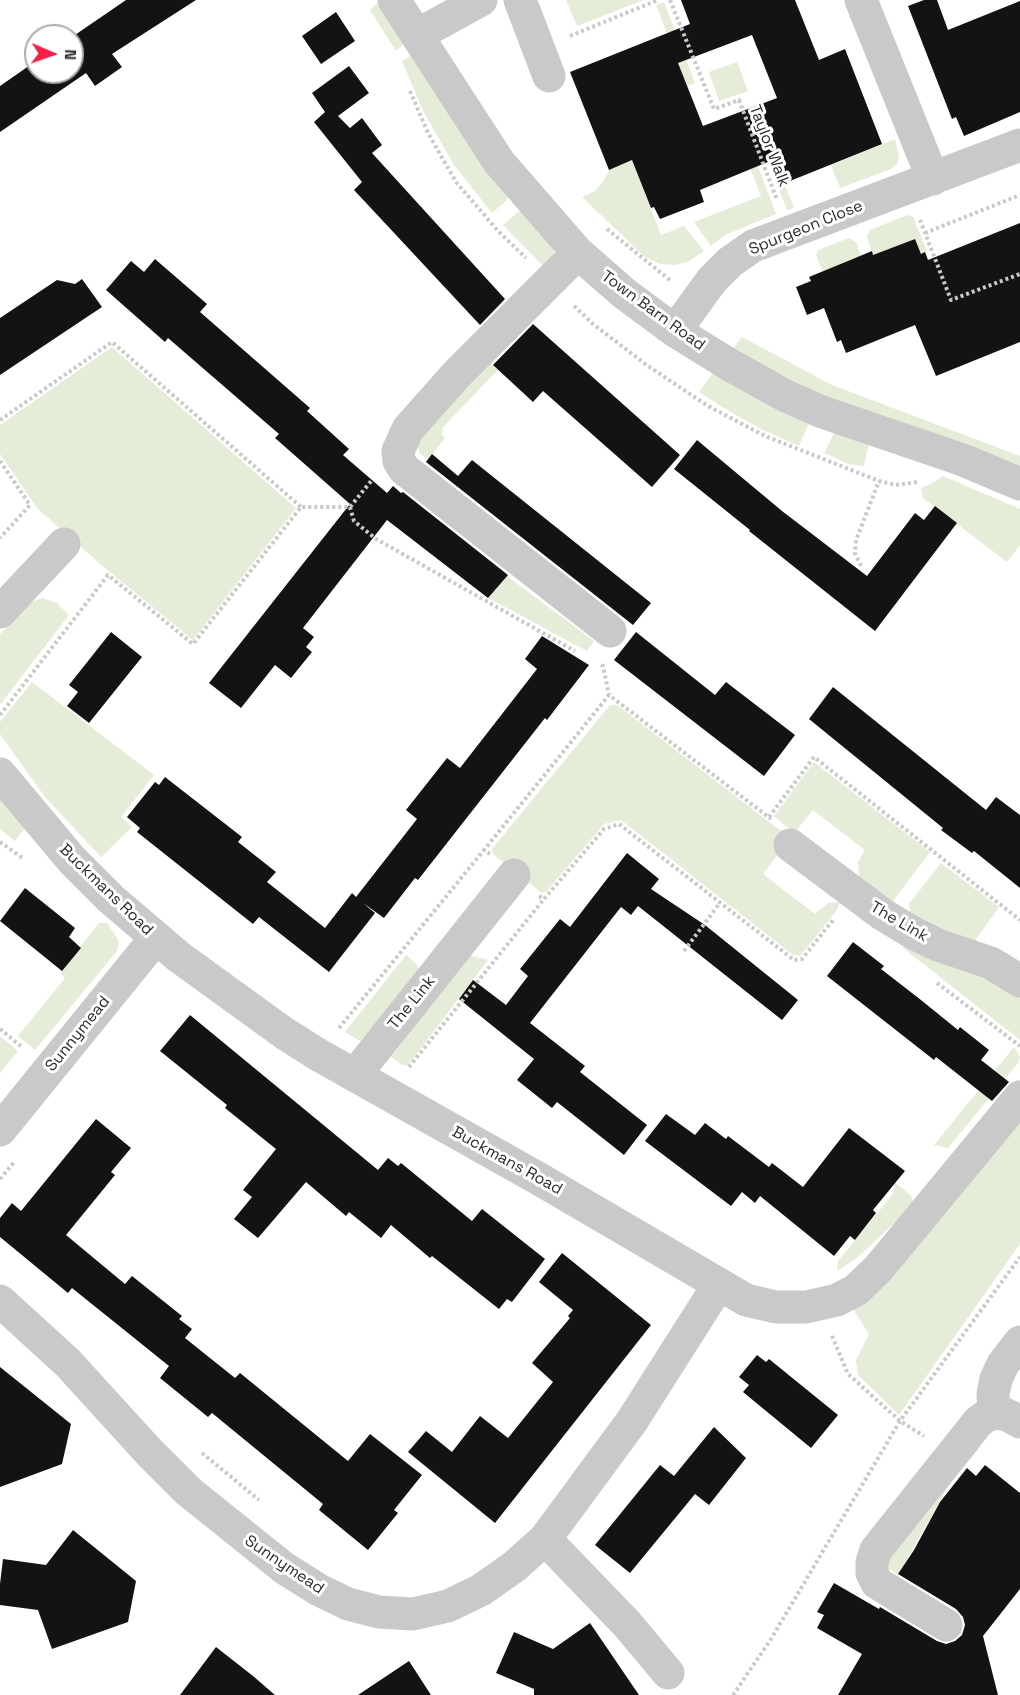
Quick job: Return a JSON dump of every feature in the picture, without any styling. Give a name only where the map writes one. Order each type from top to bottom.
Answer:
[{"type":"street","name":"Town Barn Road","points":[[394,0],[499,162],[578,254],[625,294],[675,331],[786,396],[822,412],[963,460],[1020,484]]},
{"type":"street","points":[[520,0],[544,62]]},
{"type":"street","points":[[861,0],[921,184]]},
{"type":"street","points":[[417,35],[477,1]]},
{"type":"street","name":"Spurgeon Close","points":[[675,331],[712,280],[730,262],[753,246],[1020,145]]},
{"type":"street","points":[[578,254],[456,375],[408,429],[398,451],[399,461],[404,469],[610,631]]},
{"type":"street","points":[[0,612],[64,544]]},
{"type":"street","name":"Buckmans Road","points":[[0,774],[72,860],[155,939],[248,1007],[317,1054],[747,1299],[776,1307],[806,1307],[837,1300],[856,1290],[878,1269],[1020,1096]]},
{"type":"street","name":"The Link","points":[[790,845],[882,915],[913,933],[991,963],[1020,981]]},
{"type":"street","name":"The Link","points":[[355,1075],[514,875]]},
{"type":"street","name":"Sunnymead","points":[[0,1130],[155,939]]},
{"type":"street","name":"Sunnymead","points":[[0,1301],[68,1363],[188,1491],[284,1569],[348,1604],[379,1612],[413,1614],[448,1606],[482,1590],[515,1566],[545,1539],[632,1421],[719,1284]]},
{"type":"street","points":[[1007,1418],[993,1394],[996,1379],[1003,1364],[1020,1342]]},
{"type":"street","points":[[946,1625],[877,1583],[872,1573],[872,1562],[884,1538],[978,1422],[986,1416],[1007,1418]]},
{"type":"street","points":[[545,1539],[627,1624],[668,1673]]},
{"type":"path","points":[[544,62],[658,0]]},
{"type":"path","name":"Taylor Walk","points":[[670,0],[714,110],[739,100],[789,233]]},
{"type":"path","points":[[921,184],[925,233],[951,300],[1020,274]]},
{"type":"path","points":[[925,233],[1020,195]]},
{"type":"path","points":[[0,420],[112,342],[301,507],[350,507]]},
{"type":"path","points":[[350,507],[381,469],[399,461]]},
{"type":"path","points":[[0,462],[30,505],[0,538]]},
{"type":"path","points":[[861,566],[855,553],[856,540],[879,481]]},
{"type":"path","points":[[0,715],[108,575],[193,644],[301,507]]},
{"type":"path","points":[[350,507],[354,520],[376,539],[579,653]]},
{"type":"path","points":[[317,1054],[609,695],[795,838],[790,845]]},
{"type":"path","points":[[769,817],[813,757],[1020,920]]},
{"type":"path","points":[[388,1095],[544,899],[604,829],[620,824],[794,960],[802,959],[841,910],[849,891]]},
{"type":"path","points":[[484,850],[544,899]]},
{"type":"path","points":[[684,951],[720,903]]},
{"type":"path","points":[[733,1695],[771,1639],[900,1421],[1020,1257]]},
{"type":"path","points":[[837,1300],[827,1324],[848,1374],[900,1421],[952,1454]]},
{"type":"green space","points":[[566,0],[644,0],[577,26]]},
{"type":"green space","points":[[664,2],[695,83],[687,86],[656,5]]},
{"type":"green space","points":[[378,3],[405,43],[396,51],[370,10]]},
{"type":"green space","points":[[412,55],[508,197],[492,213],[454,165],[423,111],[402,61]]},
{"type":"green space","points":[[737,62],[748,91],[719,101],[709,72]]},
{"type":"green space","points":[[738,113],[776,214],[725,235],[711,246],[694,222],[761,196],[730,116]]},
{"type":"green space","points":[[764,131],[794,208],[787,210],[758,134]]},
{"type":"green space","points":[[895,139],[899,157],[897,164],[891,169],[840,188],[831,165]]},
{"type":"green space","points":[[632,160],[661,235],[684,226],[704,251],[688,262],[675,265],[660,264],[645,257],[582,197],[595,191],[609,170]]},
{"type":"green space","points":[[518,212],[526,212],[553,244],[552,262],[546,269],[503,225]]},
{"type":"green space","points":[[907,215],[913,217],[927,251],[921,254],[915,239],[873,255],[867,237],[870,230]]},
{"type":"green space","points":[[849,238],[856,242],[862,259],[824,275],[816,255],[818,250]]},
{"type":"green space","points":[[742,337],[832,385],[1020,456],[1020,470],[836,403],[733,349]]},
{"type":"green space","points":[[112,347],[296,508],[193,640],[106,569],[37,508],[0,454],[0,425]]},
{"type":"green space","points":[[491,363],[498,370],[443,427],[442,435],[445,438],[428,460],[417,447],[420,431]]},
{"type":"green space","points":[[715,370],[811,419],[799,446],[761,429],[699,392]]},
{"type":"green space","points":[[835,431],[869,442],[864,466],[848,464],[824,453]]},
{"type":"green space","points":[[943,476],[1020,509],[1020,545],[1007,562],[923,498],[921,488]]},
{"type":"green space","points":[[507,576],[594,641],[587,651],[488,598]]},
{"type":"green space","points":[[43,598],[57,603],[69,615],[0,705],[0,634],[27,605]]},
{"type":"green space","points":[[32,682],[154,775],[121,817],[132,827],[101,857],[45,797],[0,734],[0,722]]},
{"type":"green space","points":[[610,705],[617,705],[790,838],[763,874],[815,914],[828,903],[840,902],[837,910],[800,956],[793,955],[621,820],[604,824],[546,892],[542,893],[493,854],[492,849]]},
{"type":"green space","points":[[814,762],[930,852],[890,905],[859,877],[858,862],[865,850],[813,810],[794,833],[774,816]]},
{"type":"green space","points":[[0,792],[26,827],[15,841],[0,829]]},
{"type":"green space","points":[[941,863],[999,907],[975,941],[939,929],[910,915],[909,904]]},
{"type":"green space","points":[[99,923],[107,923],[119,941],[117,951],[35,1050],[18,1036],[65,978],[60,973]]},
{"type":"green space","points":[[905,943],[1020,993],[1020,1040],[903,948]]},
{"type":"green space","points":[[406,955],[418,966],[418,978],[362,1042],[345,1032]]},
{"type":"green space","points":[[469,955],[488,960],[408,1065],[402,1065],[391,1057]]},
{"type":"green space","points":[[0,1036],[18,1051],[0,1073]]},
{"type":"green space","points":[[1014,1047],[1020,1057],[1018,1063],[948,1148],[934,1145]]},
{"type":"green space","points":[[1020,1117],[1020,1244],[899,1415],[858,1375],[856,1360],[869,1334],[850,1304]]},
{"type":"green space","points":[[895,1183],[912,1197],[911,1207],[857,1258],[837,1271],[838,1261],[893,1194]]},
{"type":"green space","points":[[974,1440],[981,1446],[948,1487],[898,1575],[889,1569],[886,1560]]},
{"type":"building","points":[[126,0],[196,0],[112,54],[122,67],[95,86],[86,73],[84,74],[84,29]]},
{"type":"building","points":[[681,0],[795,0],[819,60],[845,49],[882,144],[785,183],[775,159],[700,190],[704,202],[660,219],[654,207],[651,208],[632,160],[609,170],[570,72],[690,24]],"holes":[[[752,35],[777,98],[703,126],[678,63]]]},
{"type":"building","points":[[924,0],[937,0],[948,30],[1020,1],[1020,112],[964,136],[956,117],[952,119],[908,6]]},
{"type":"building","points":[[336,12],[355,41],[321,64],[302,36]]},
{"type":"building","points":[[349,66],[369,93],[338,116],[350,128],[362,118],[382,145],[372,153],[505,299],[480,325],[354,190],[362,182],[314,122],[325,112],[312,93]]},
{"type":"building","points":[[24,69],[24,84],[70,84],[0,132],[0,86]]},
{"type":"building","points":[[1020,223],[1020,342],[936,376],[915,325],[846,353],[841,340],[837,342],[824,308],[807,315],[796,287],[811,281],[809,277],[872,251],[873,255],[915,239],[921,254],[925,252],[928,260]]},
{"type":"building","points":[[155,259],[207,304],[200,312],[310,408],[307,411],[349,449],[343,455],[387,493],[393,486],[401,493],[403,492],[508,575],[488,598],[387,520],[303,628],[314,637],[306,647],[312,652],[291,678],[275,665],[241,708],[209,683],[350,504],[275,438],[279,434],[168,338],[165,342],[106,290],[131,261],[144,272]]},
{"type":"building","points":[[82,279],[102,307],[0,375],[0,318],[57,280],[75,284]]},
{"type":"building","points":[[533,324],[680,455],[652,487],[543,391],[533,402],[493,365]]},
{"type":"building","points":[[697,440],[782,511],[867,576],[915,513],[924,520],[935,506],[957,523],[875,631],[674,469]]},
{"type":"building","points":[[432,454],[458,476],[472,460],[651,603],[633,625],[426,462]]},
{"type":"building","points":[[111,632],[142,657],[89,723],[67,706],[78,692],[69,685]]},
{"type":"building","points":[[636,632],[715,695],[726,682],[795,735],[764,776],[614,660]]},
{"type":"building","points":[[542,636],[589,665],[418,880],[415,878],[384,918],[363,903],[375,913],[329,972],[259,917],[253,924],[137,832],[140,828],[127,817],[155,782],[159,785],[165,777],[242,837],[238,842],[276,872],[267,882],[325,928],[352,893],[356,897],[417,819],[406,810],[447,758],[460,768],[537,669],[525,659]]},
{"type":"building","points":[[833,687],[986,810],[996,797],[1020,815],[1020,888],[974,851],[972,853],[941,830],[943,828],[809,719]]},
{"type":"building","points":[[627,853],[659,879],[651,889],[705,925],[798,1000],[782,1020],[638,906],[631,915],[621,907],[530,1023],[585,1066],[580,1072],[647,1125],[624,1155],[557,1102],[552,1108],[517,1080],[534,1059],[459,999],[473,980],[506,1005],[528,976],[520,969],[560,919],[570,927]]},
{"type":"building","points":[[25,888],[75,928],[69,937],[81,948],[62,971],[0,921]]},
{"type":"building","points":[[853,942],[884,966],[881,969],[958,1030],[960,1027],[989,1050],[981,1060],[1009,1082],[992,1101],[936,1057],[934,1060],[827,976]]},
{"type":"building","points":[[190,1015],[378,1170],[388,1158],[398,1166],[401,1163],[472,1221],[482,1209],[545,1259],[512,1302],[507,1299],[499,1309],[432,1256],[430,1258],[391,1225],[381,1238],[349,1212],[346,1216],[306,1182],[258,1238],[234,1219],[252,1197],[243,1190],[276,1149],[225,1108],[227,1105],[160,1051]]},
{"type":"building","points":[[666,1114],[695,1135],[705,1123],[726,1139],[728,1136],[769,1167],[772,1163],[803,1187],[849,1128],[905,1171],[873,1210],[876,1213],[855,1240],[850,1236],[834,1256],[760,1196],[755,1203],[742,1192],[731,1206],[645,1141]]},
{"type":"building","points":[[96,1119],[131,1148],[111,1172],[115,1175],[66,1235],[125,1284],[132,1276],[182,1316],[179,1319],[192,1329],[185,1338],[235,1378],[240,1373],[348,1461],[370,1434],[422,1475],[394,1510],[398,1513],[368,1550],[319,1510],[323,1504],[212,1413],[208,1417],[160,1378],[169,1366],[72,1288],[68,1293],[0,1237],[0,1218],[12,1203],[21,1211]]},
{"type":"building","points":[[562,1253],[651,1325],[495,1523],[408,1452],[426,1431],[452,1452],[480,1416],[508,1438],[553,1382],[532,1363],[570,1318],[568,1316],[573,1310],[539,1282]]},
{"type":"building","points":[[757,1355],[766,1362],[769,1359],[838,1415],[811,1448],[743,1392],[749,1385],[739,1377]]},
{"type":"building","points":[[0,1367],[71,1424],[62,1464],[0,1487]]},
{"type":"building","points":[[714,1427],[746,1458],[709,1505],[695,1494],[630,1573],[595,1545],[660,1465],[674,1476]]},
{"type":"building","points":[[985,1465],[1020,1493],[1020,1589],[983,1636],[998,1695],[838,1695],[862,1654],[817,1628],[824,1615],[817,1612],[834,1583],[937,1641],[946,1644],[962,1635],[965,1625],[963,1617],[956,1609],[898,1574],[940,1502],[967,1468],[976,1476]]},
{"type":"building","points":[[73,1530],[136,1581],[128,1622],[52,1649],[38,1610],[0,1605],[3,1559],[46,1565]]},
{"type":"building","points":[[590,1623],[639,1695],[534,1695],[534,1689],[496,1673],[514,1632],[553,1649]]},
{"type":"building","points":[[216,1647],[253,1676],[275,1695],[180,1695]]},
{"type":"building","points":[[409,1661],[431,1695],[358,1695]]}]
